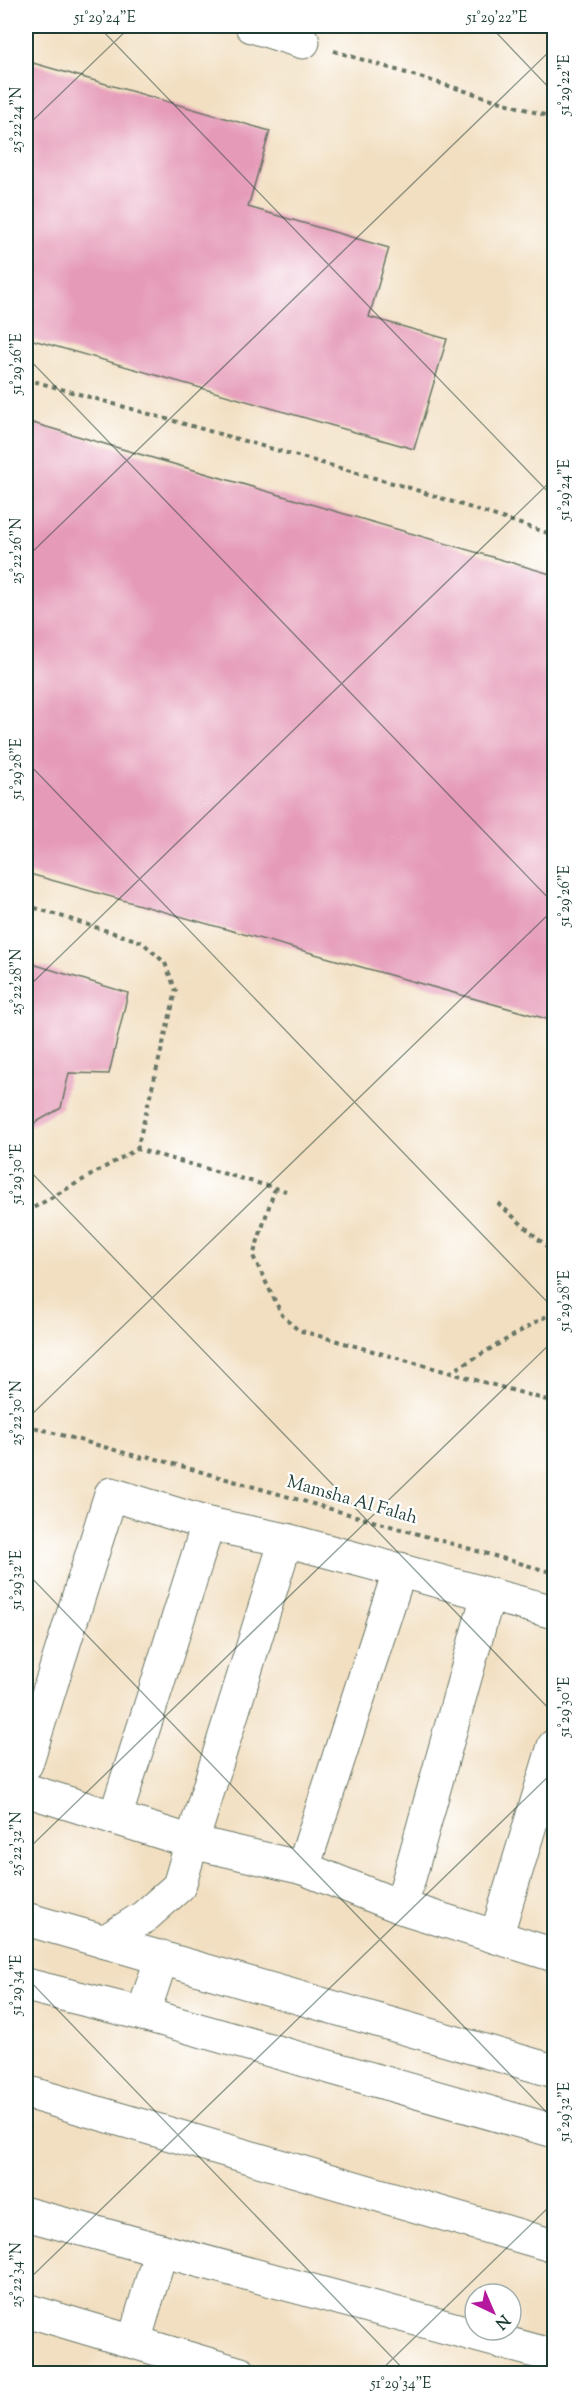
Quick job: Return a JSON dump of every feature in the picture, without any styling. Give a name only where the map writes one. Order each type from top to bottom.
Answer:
[{"type":"street","points":[[252,26],[303,42]]},
{"type":"street","points":[[26,1764],[111,1494],[208,1524],[286,1540],[555,1612]]},
{"type":"street","points":[[115,1818],[208,1524]]},
{"type":"street","points":[[104,1942],[144,1917],[179,1886],[286,1540]]},
{"type":"street","points":[[303,1868],[400,1569]]},
{"type":"street","points":[[401,1907],[488,1595]]},
{"type":"street","points":[[496,1937],[555,1746]]},
{"type":"street","points":[[26,1790],[192,1842],[303,1868],[401,1907],[555,1955]]},
{"type":"street","points":[[26,1919],[555,2071]]},
{"type":"street","points":[[143,2014],[162,1957]]},
{"type":"street","points":[[30,1992],[143,2014],[555,2131]]},
{"type":"street","points":[[26,2092],[555,2247]]},
{"type":"street","points":[[26,2214],[555,2356]]},
{"type":"street","points":[[134,2342],[161,2250]]},
{"type":"street","points":[[26,2310],[241,2373]]},
{"type":"path","points":[[303,42],[555,118]]},
{"type":"path","points":[[26,379],[410,488],[555,536]]},
{"type":"path","points":[[26,905],[142,942],[165,963],[176,991],[137,1149]]},
{"type":"path","points":[[26,1212],[137,1149],[286,1191]]},
{"type":"path","points":[[275,1188],[253,1256],[282,1316],[298,1330],[448,1374],[555,1402]]},
{"type":"path","points":[[498,1203],[555,1252]]},
{"type":"path","points":[[448,1374],[550,1314],[555,1299]]},
{"type":"path","name":"Mamsha Al Falah","points":[[26,1425],[143,1458],[146,1456],[555,1573]]},
{"type":"building","points":[[26,61],[270,131],[248,207],[389,248],[369,317],[447,339],[414,449],[26,338]]},
{"type":"building","points":[[26,421],[554,575],[554,1021],[26,873]]},
{"type":"building","points":[[26,962],[128,993],[109,1074],[69,1073],[61,1108],[26,1128]]}]
